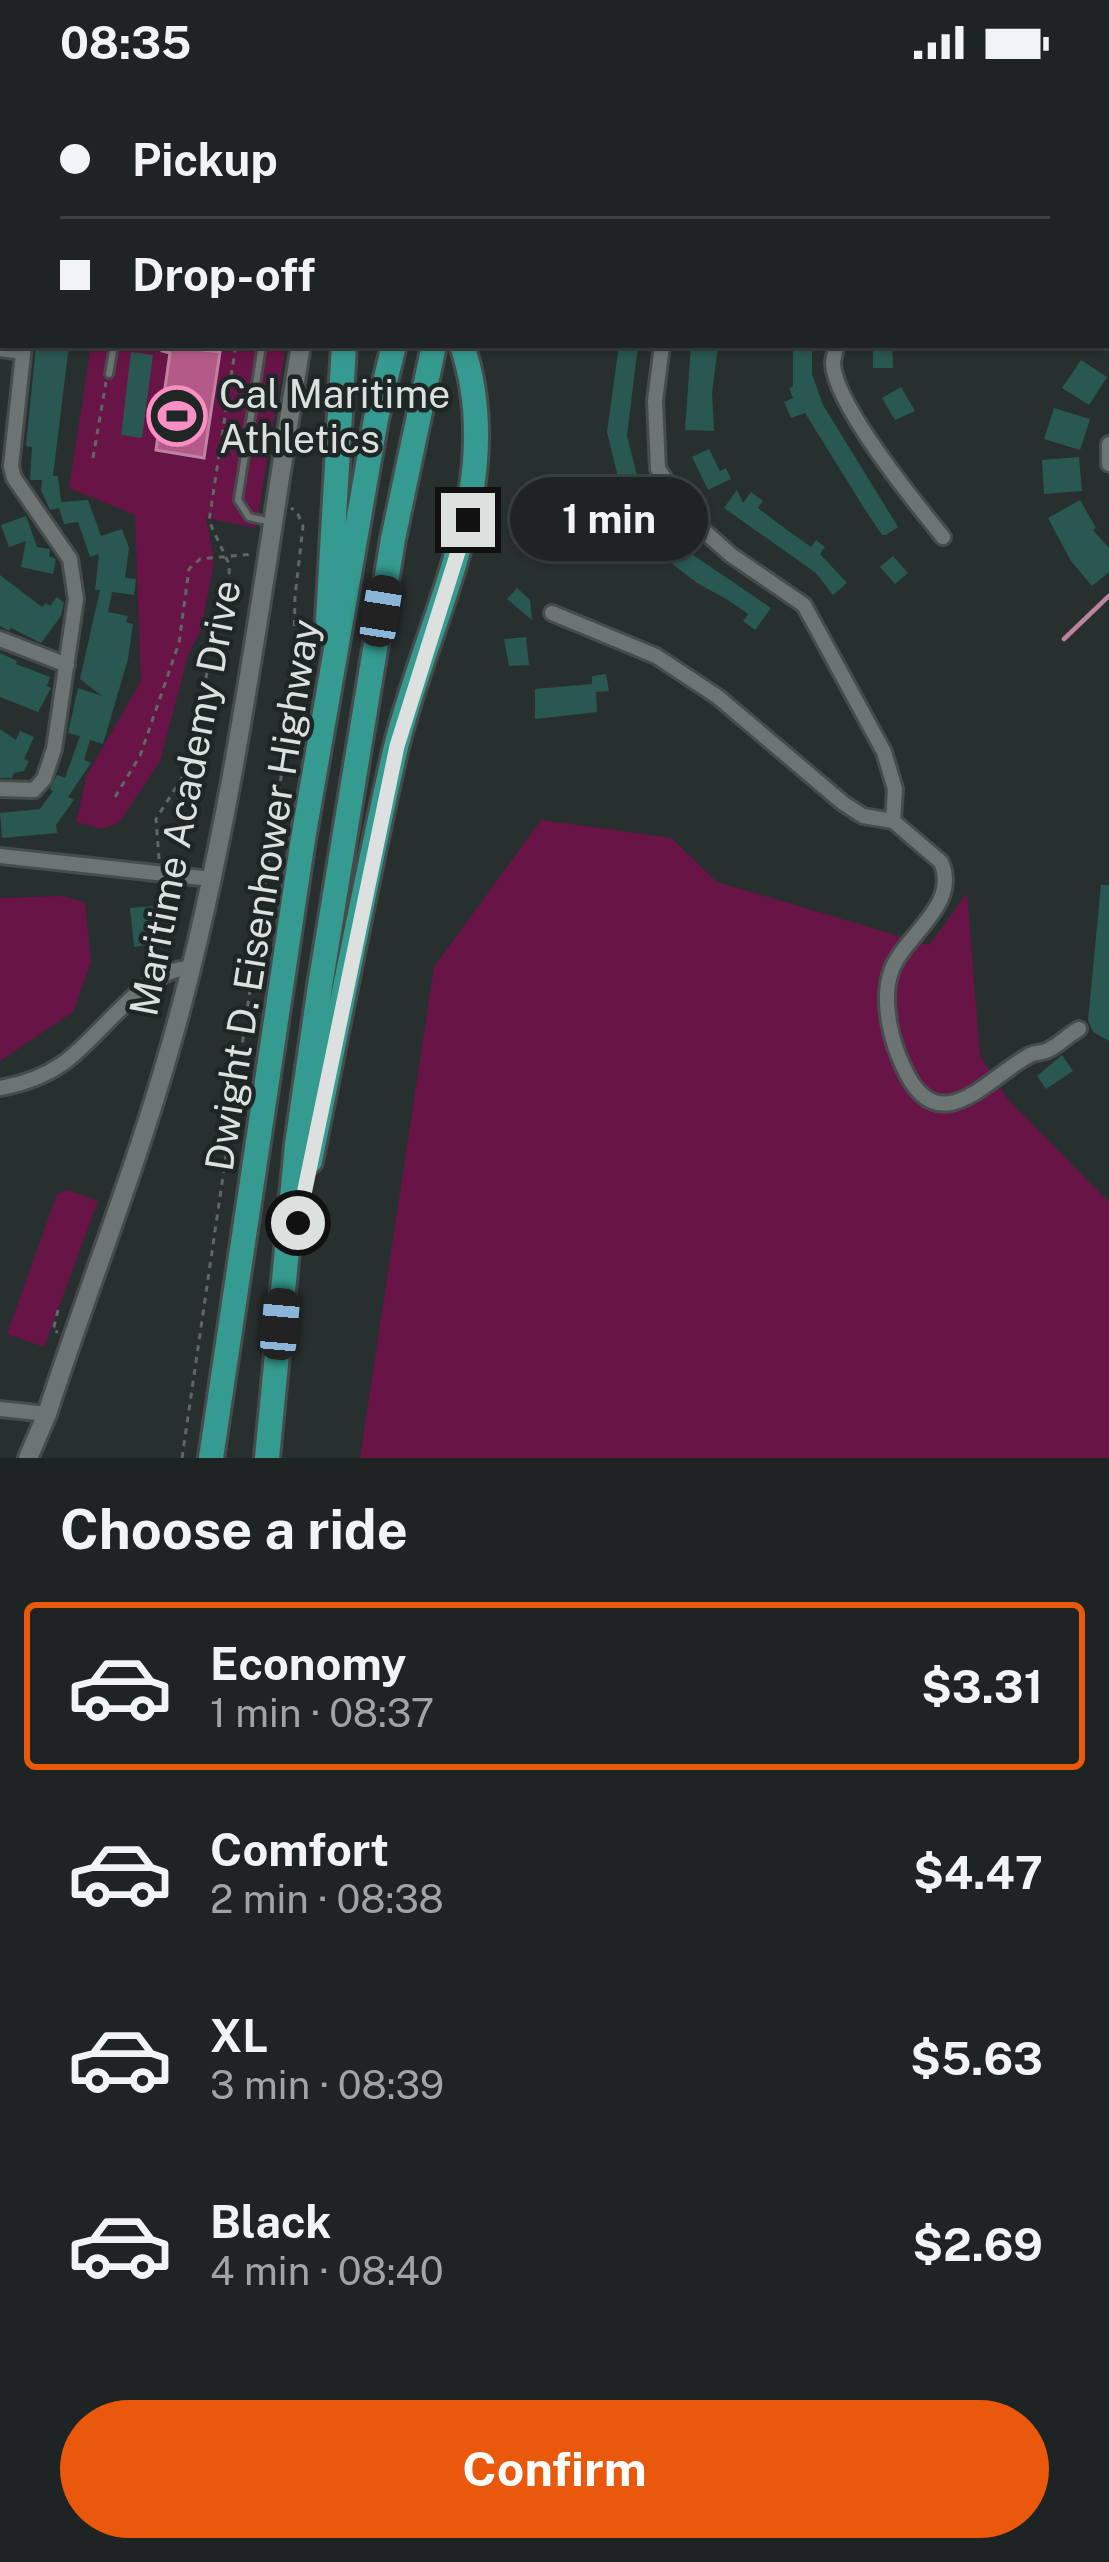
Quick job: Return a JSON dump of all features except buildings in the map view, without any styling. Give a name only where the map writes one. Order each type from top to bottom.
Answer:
[{"type":"highway","points":[[322,736],[344,348]]},
{"type":"highway","name":"Dwight D. Eisenhower Highway","points":[[211,1458],[322,736],[376,419],[393,348]]},
{"type":"highway","name":"Dwight D. Eisenhower Highway","points":[[267,1458],[297,1145],[320,986],[393,539],[433,348]]},
{"type":"highway","points":[[282,1298],[397,746],[468,520],[477,434],[463,348]]},
{"type":"street","name":"Maritime Academy Drive","points":[[28,1458],[169,1052],[211,879],[300,348]]},
{"type":"street","points":[[662,348],[656,401],[658,469],[694,522],[731,555],[804,605],[884,752],[895,789],[893,821]]},
{"type":"street","points":[[836,348],[833,363],[847,400],[901,485],[943,538]]},
{"type":"street","points":[[0,349],[23,349],[7,479],[70,559],[76,598],[50,766],[34,790],[0,789]]},
{"type":"street","points":[[1109,444],[1109,464]]},
{"type":"street","points":[[552,613],[656,656],[718,697],[843,802],[863,816],[893,821],[941,862],[944,886],[926,924],[889,977],[892,1039],[916,1088],[937,1101],[961,1101],[977,1095],[1031,1054],[1050,1050],[1079,1029]]},
{"type":"street","points":[[0,639],[67,665]]},
{"type":"street","points":[[0,856],[211,879]]},
{"type":"street","points":[[0,1088],[38,1078],[62,1064],[159,974],[189,968]]},
{"type":"street","points":[[0,1409],[47,1414]]},
{"type":"lane","points":[[110,374],[114,348]]},
{"type":"lane","points":[[262,348],[238,500],[248,517],[273,513]]},
{"type":"path","points":[[158,874],[156,819],[194,750],[210,655],[229,611],[231,577],[226,554],[209,524],[235,351]]},
{"type":"path","points":[[93,458],[110,374]]},
{"type":"path","points":[[217,407],[226,408]]},
{"type":"path","points":[[208,470],[218,466]]},
{"type":"path","points":[[182,1458],[293,695],[303,526],[298,512],[273,513]]},
{"type":"path","points":[[115,797],[140,757],[179,643],[192,562],[226,554],[266,554]]},
{"type":"shaded area","name":"Cal Maritime Athletics","points":[[91,348],[286,348],[256,528],[206,518],[214,561],[201,630],[189,652],[160,761],[119,823],[102,829],[76,822],[87,775],[141,681],[135,515],[69,488]]},
{"type":"shaded area","points":[[162,351],[220,352],[204,458],[156,450],[170,353]]},
{"type":"shaded area","points":[[541,820],[671,838],[717,882],[929,945],[967,893],[980,1056],[1009,1101],[1109,1202],[1109,1458],[360,1458],[434,967]]},
{"type":"shaded area","points":[[62,896],[85,902],[91,962],[73,1012],[0,1061],[0,898]]},
{"type":"shaded area","points":[[68,1190],[98,1201],[44,1347],[7,1334],[57,1194]]},
{"type":"waterway","points":[[1064,639],[1109,596]]},
{"type":"place","name":"Cal Maritime Athletics","points":[[177,416]]},
{"type":"route","points":[[298,1223],[397,746],[468,520]]}]
